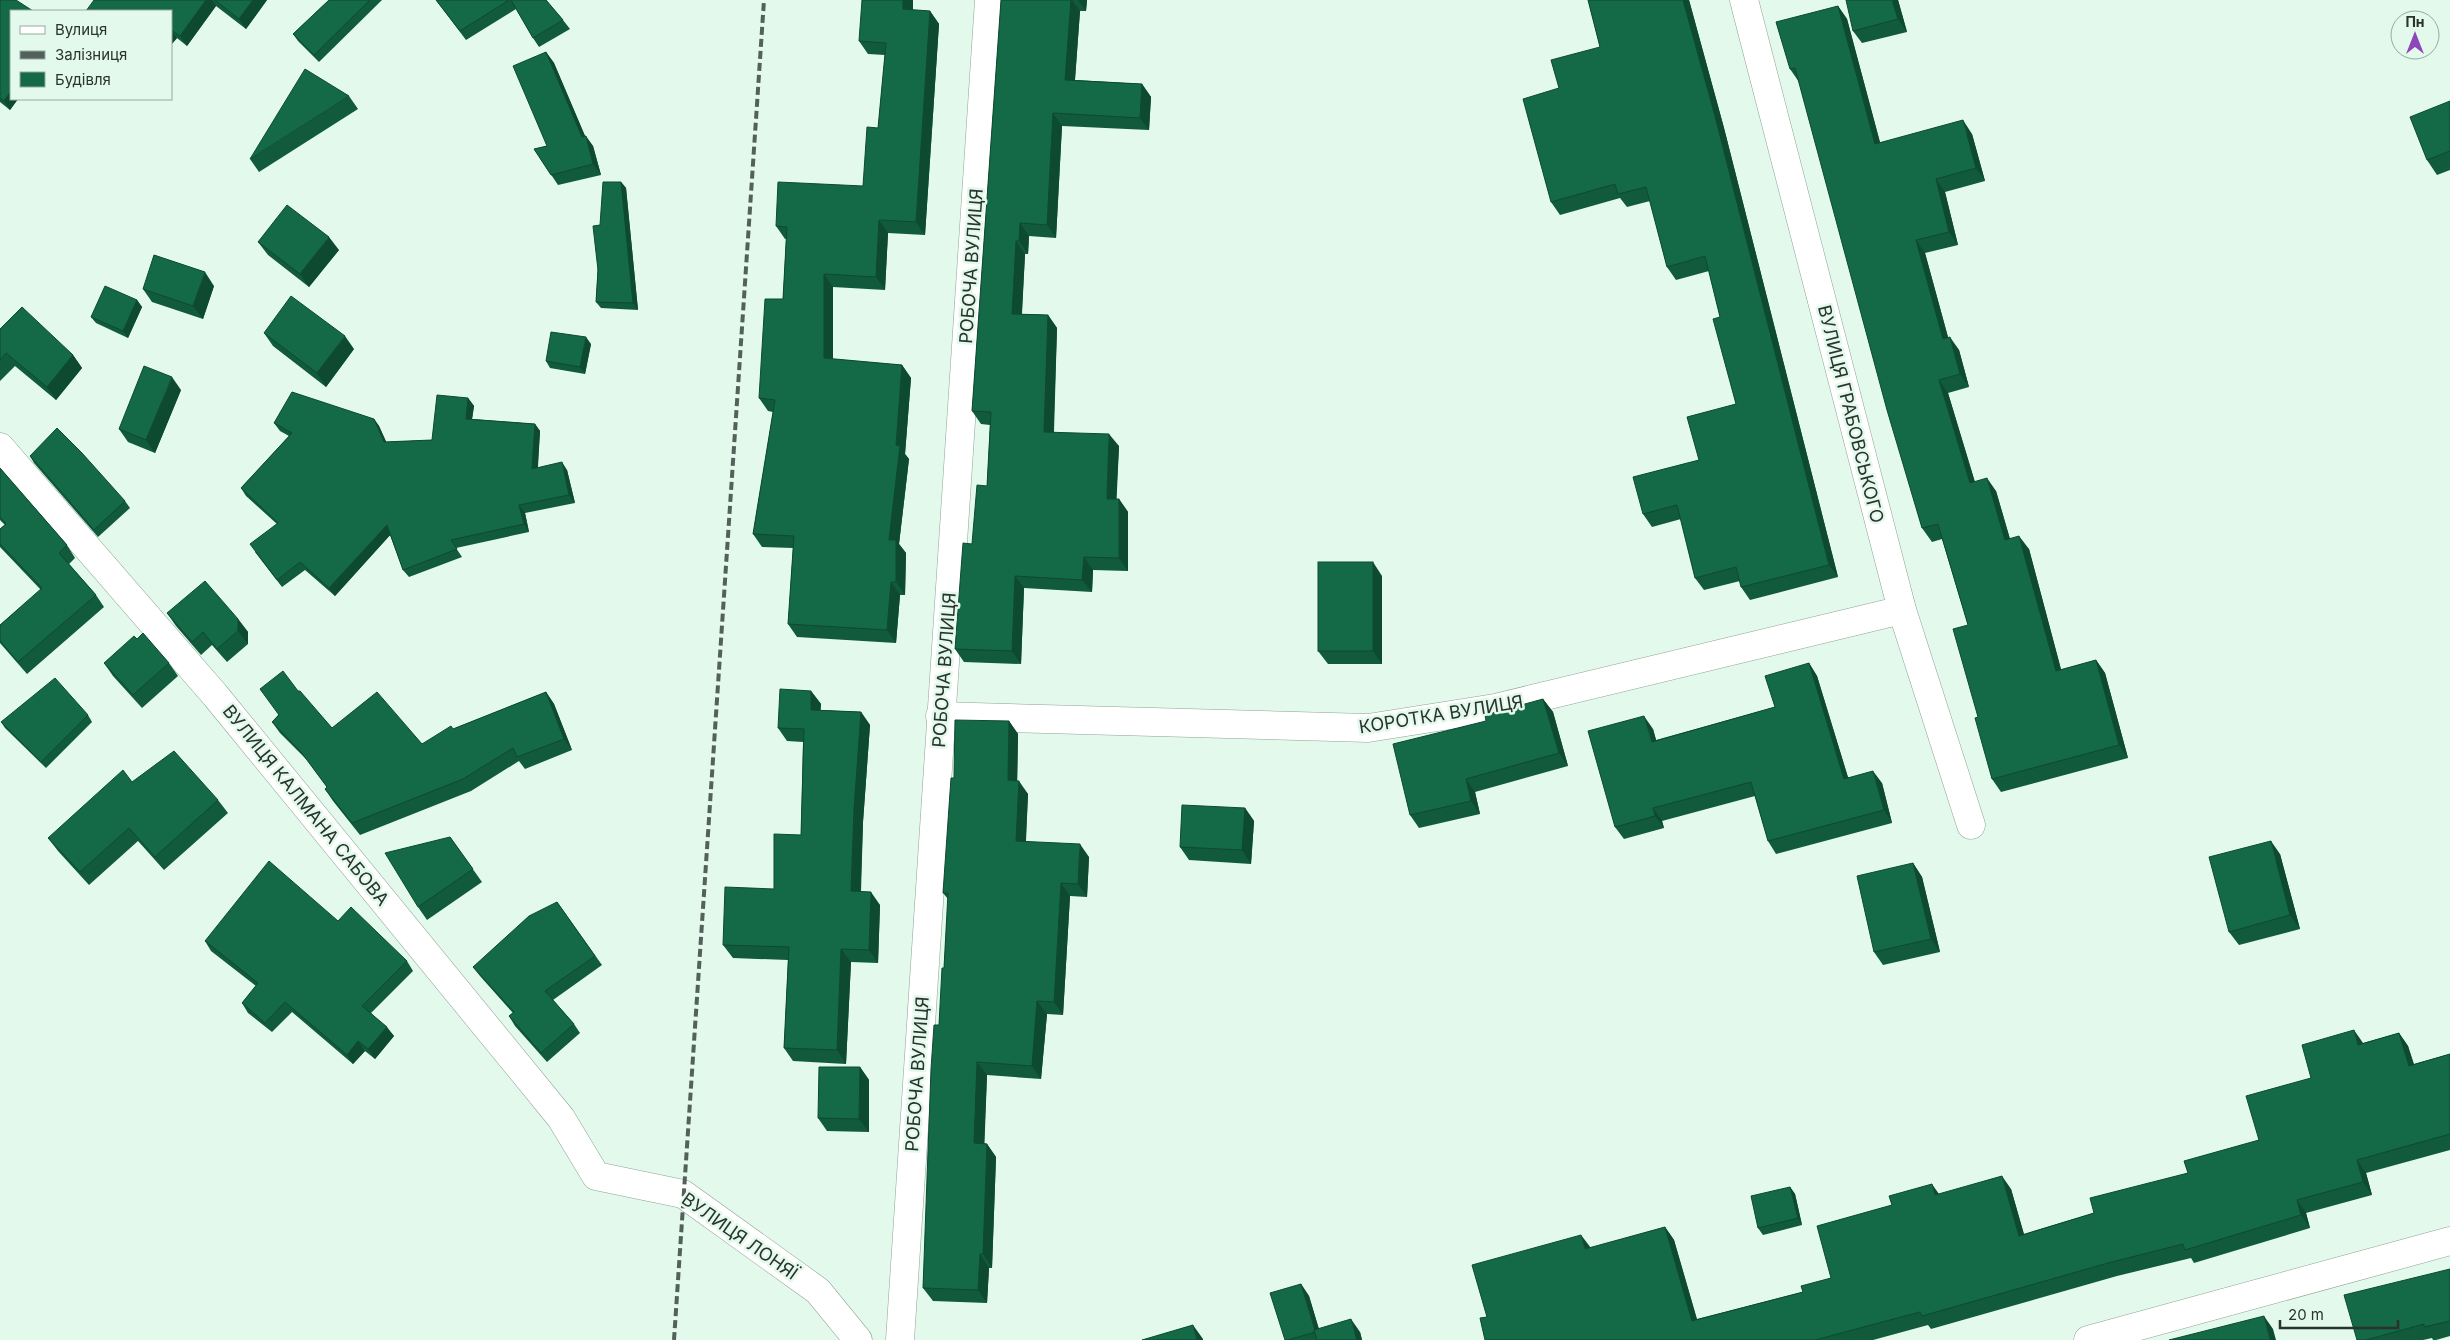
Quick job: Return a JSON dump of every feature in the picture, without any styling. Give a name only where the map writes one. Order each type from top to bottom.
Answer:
[{"type":"street","name":"РОБОЧА ВУЛИЦЯ","points":[[900,1340],[989,0]]},
{"type":"street","name":"ВУЛИЦЯ ГРАБОВСЬКОГО","points":[[1744,0],[1902,610],[1971,825]]},
{"type":"street","name":"ВУЛИЦЯ КАЛМАНА САБОВА","points":[[0,447],[215,695],[504,1048],[561,1118],[596,1176]]},
{"type":"street","name":"КОРОТКА ВУЛИЦЯ","points":[[940,716],[1368,728],[1495,708],[1902,610]]},
{"type":"street","name":"ВУЛИЦЯ ЛОНЯЇ","points":[[596,1176],[683,1194],[818,1291],[858,1340]]},
{"type":"street","points":[[2088,1340],[2450,1241]]},
{"type":"building","points":[[0,0],[16,0],[31,10],[10,10],[10,92],[4,101],[0,98]]},
{"type":"building","points":[[94,0],[206,0],[180,36],[172,31],[172,10],[87,10]]},
{"type":"building","points":[[215,0],[253,0],[239,19]]},
{"type":"building","points":[[329,0],[370,0],[314,55],[293,34]]},
{"type":"building","points":[[436,0],[509,0],[460,31]]},
{"type":"building","points":[[511,0],[546,0],[563,20],[533,38]]},
{"type":"building","points":[[862,0],[903,0],[903,9],[930,11],[916,222],[879,220],[876,277],[824,274],[824,358],[902,365],[896,445],[900,446],[889,540],[896,540],[896,582],[891,582],[887,630],[788,624],[794,536],[753,534],[775,400],[759,398],[765,299],[783,299],[787,227],[776,226],[778,182],[863,186],[867,127],[878,128],[886,43],[859,41]]},
{"type":"building","points":[[1001,0],[1071,0],[1065,80],[1142,84],[1140,118],[1053,113],[1047,225],[1020,223],[1019,241],[1016,241],[1012,314],[1048,315],[1044,432],[1109,434],[1107,499],[1119,499],[1119,558],[1084,557],[1082,580],[1015,576],[1012,651],[955,649],[963,543],[972,544],[977,485],[987,486],[991,412],[972,411]]},
{"type":"building","points":[[1588,0],[1683,0],[1715,116],[1829,565],[1741,587],[1736,567],[1695,578],[1677,505],[1643,514],[1633,477],[1699,460],[1687,417],[1736,404],[1713,319],[1720,317],[1705,256],[1667,267],[1646,187],[1618,194],[1615,184],[1551,202],[1523,99],[1559,88],[1551,60],[1600,47]]},
{"type":"building","points":[[1846,0],[1892,0],[1898,19],[1853,31]]},
{"type":"building","points":[[1838,6],[1875,144],[1963,120],[1976,168],[1936,179],[1949,232],[1916,240],[1943,339],[1950,337],[1960,374],[1939,380],[1970,483],[1987,478],[2005,540],[2019,536],[2056,671],[2096,660],[2119,745],[1992,779],[1975,718],[1978,717],[1953,629],[1968,625],[1938,524],[1922,528],[1887,410],[1795,68],[1790,69],[1776,22]]},
{"type":"building","points":[[546,52],[582,137],[586,136],[593,164],[551,175],[534,149],[547,146],[513,66]]},
{"type":"building","points":[[305,69],[349,96],[250,159]]},
{"type":"building","points":[[2450,101],[2450,151],[2427,160],[2410,117]]},
{"type":"building","points":[[603,182],[621,182],[633,303],[596,302],[598,270],[593,226],[600,225]]},
{"type":"building","points":[[287,205],[329,237],[300,274],[258,242]]},
{"type":"building","points":[[154,255],[205,272],[193,306],[143,289]]},
{"type":"building","points":[[105,286],[137,300],[123,331],[91,317]]},
{"type":"building","points":[[291,296],[345,336],[317,373],[264,333]]},
{"type":"building","points":[[22,307],[73,355],[47,387],[6,353],[0,360],[0,329]]},
{"type":"building","points":[[551,332],[586,337],[580,367],[546,361]]},
{"type":"building","points":[[144,366],[172,377],[146,440],[119,429]]},
{"type":"building","points":[[292,392],[374,419],[384,442],[432,440],[437,395],[468,398],[466,419],[535,424],[532,469],[562,462],[569,495],[519,505],[524,524],[451,540],[457,549],[403,570],[387,525],[329,588],[300,562],[277,580],[250,544],[278,523],[241,488],[292,433],[274,423]]},
{"type":"building","points":[[57,428],[125,501],[94,530],[30,456]]},
{"type":"building","points":[[0,468],[67,545],[59,553],[96,595],[18,662],[0,641],[0,625],[42,588],[0,544],[0,529],[6,524],[0,517]]},
{"type":"building","points":[[1318,562],[1373,562],[1373,651],[1318,651]]},
{"type":"building","points":[[205,581],[238,619],[238,631],[217,649],[203,632],[192,642],[167,613]]},
{"type":"building","points":[[143,633],[169,663],[133,695],[104,663],[134,636],[137,639]]},
{"type":"building","points":[[1809,663],[1844,779],[1873,771],[1884,810],[1768,841],[1751,782],[1653,808],[1655,816],[1615,827],[1588,731],[1644,716],[1652,742],[1775,707],[1765,676]]},
{"type":"building","points":[[283,671],[298,691],[332,728],[377,692],[422,744],[451,726],[453,729],[546,692],[564,739],[517,757],[513,748],[463,779],[352,823],[325,789],[327,787],[301,752],[272,722],[279,715],[260,689]]},
{"type":"building","points":[[55,678],[88,715],[41,762],[1,722]]},
{"type":"building","points":[[780,689],[811,691],[811,710],[861,712],[854,809],[851,891],[871,892],[869,950],[841,949],[837,1050],[784,1048],[789,947],[723,945],[725,887],[774,889],[774,834],[801,835],[804,729],[778,728]]},
{"type":"building","points":[[1543,699],[1559,753],[1466,779],[1471,801],[1410,815],[1393,744],[1486,721],[1485,715]]},
{"type":"building","points":[[955,720],[1009,721],[1008,780],[1019,781],[1016,841],[1080,844],[1078,884],[1061,883],[1054,1002],[1037,1001],[1032,1066],[977,1062],[974,1143],[987,1144],[983,1254],[980,1254],[978,1290],[923,1288],[931,1069],[934,1025],[939,1025],[942,968],[944,968],[948,893],[943,893],[951,778],[954,778]]},
{"type":"building","points":[[174,751],[218,800],[155,857],[129,828],[80,872],[48,838],[123,770],[132,782]]},
{"type":"building","points":[[1182,805],[1245,808],[1242,850],[1180,847]]},
{"type":"building","points":[[450,837],[473,869],[418,907],[385,853]]},
{"type":"building","points":[[2271,841],[2290,915],[2229,932],[2209,857]]},
{"type":"building","points":[[269,861],[338,921],[351,907],[407,961],[362,1006],[387,1027],[368,1049],[358,1041],[347,1055],[285,1002],[265,1023],[242,1003],[258,983],[205,941]]},
{"type":"building","points":[[1913,863],[1931,939],[1874,952],[1857,876]]},
{"type":"building","points":[[557,902],[595,956],[545,991],[574,1024],[541,1053],[509,1016],[514,1012],[473,967],[529,916]]},
{"type":"building","points":[[2354,1030],[2358,1045],[2399,1033],[2409,1066],[2450,1054],[2450,1134],[2357,1160],[2363,1182],[2297,1200],[2301,1215],[2185,1250],[2183,1244],[2108,1263],[1922,1316],[1920,1312],[1815,1340],[1485,1340],[1480,1318],[1487,1317],[1472,1265],[1581,1235],[1585,1249],[1665,1227],[1692,1321],[1803,1292],[1801,1286],[1831,1278],[1817,1226],[1892,1205],[1889,1196],[1932,1184],[1935,1195],[2002,1176],[2019,1236],[2094,1213],[2090,1198],[2188,1173],[2184,1161],[2259,1140],[2246,1096],[2311,1078],[2302,1045]]},
{"type":"building","points":[[819,1067],[860,1067],[859,1119],[818,1118]]},
{"type":"building","points":[[1790,1187],[1798,1218],[1758,1228],[1751,1196]]},
{"type":"building","points":[[2450,1269],[2450,1321],[2424,1327],[2424,1324],[2366,1340],[2357,1340],[2344,1295]]},
{"type":"building","points":[[1301,1284],[1315,1332],[1285,1340],[1270,1293]]},
{"type":"building","points":[[2264,1316],[2270,1340],[2169,1340]]},
{"type":"building","points":[[1351,1319],[1357,1340],[1317,1340],[1314,1330]]},
{"type":"building","points":[[1193,1325],[1197,1340],[1142,1340]]},
{"type":"railway","points":[[674,1340],[764,0]]}]
